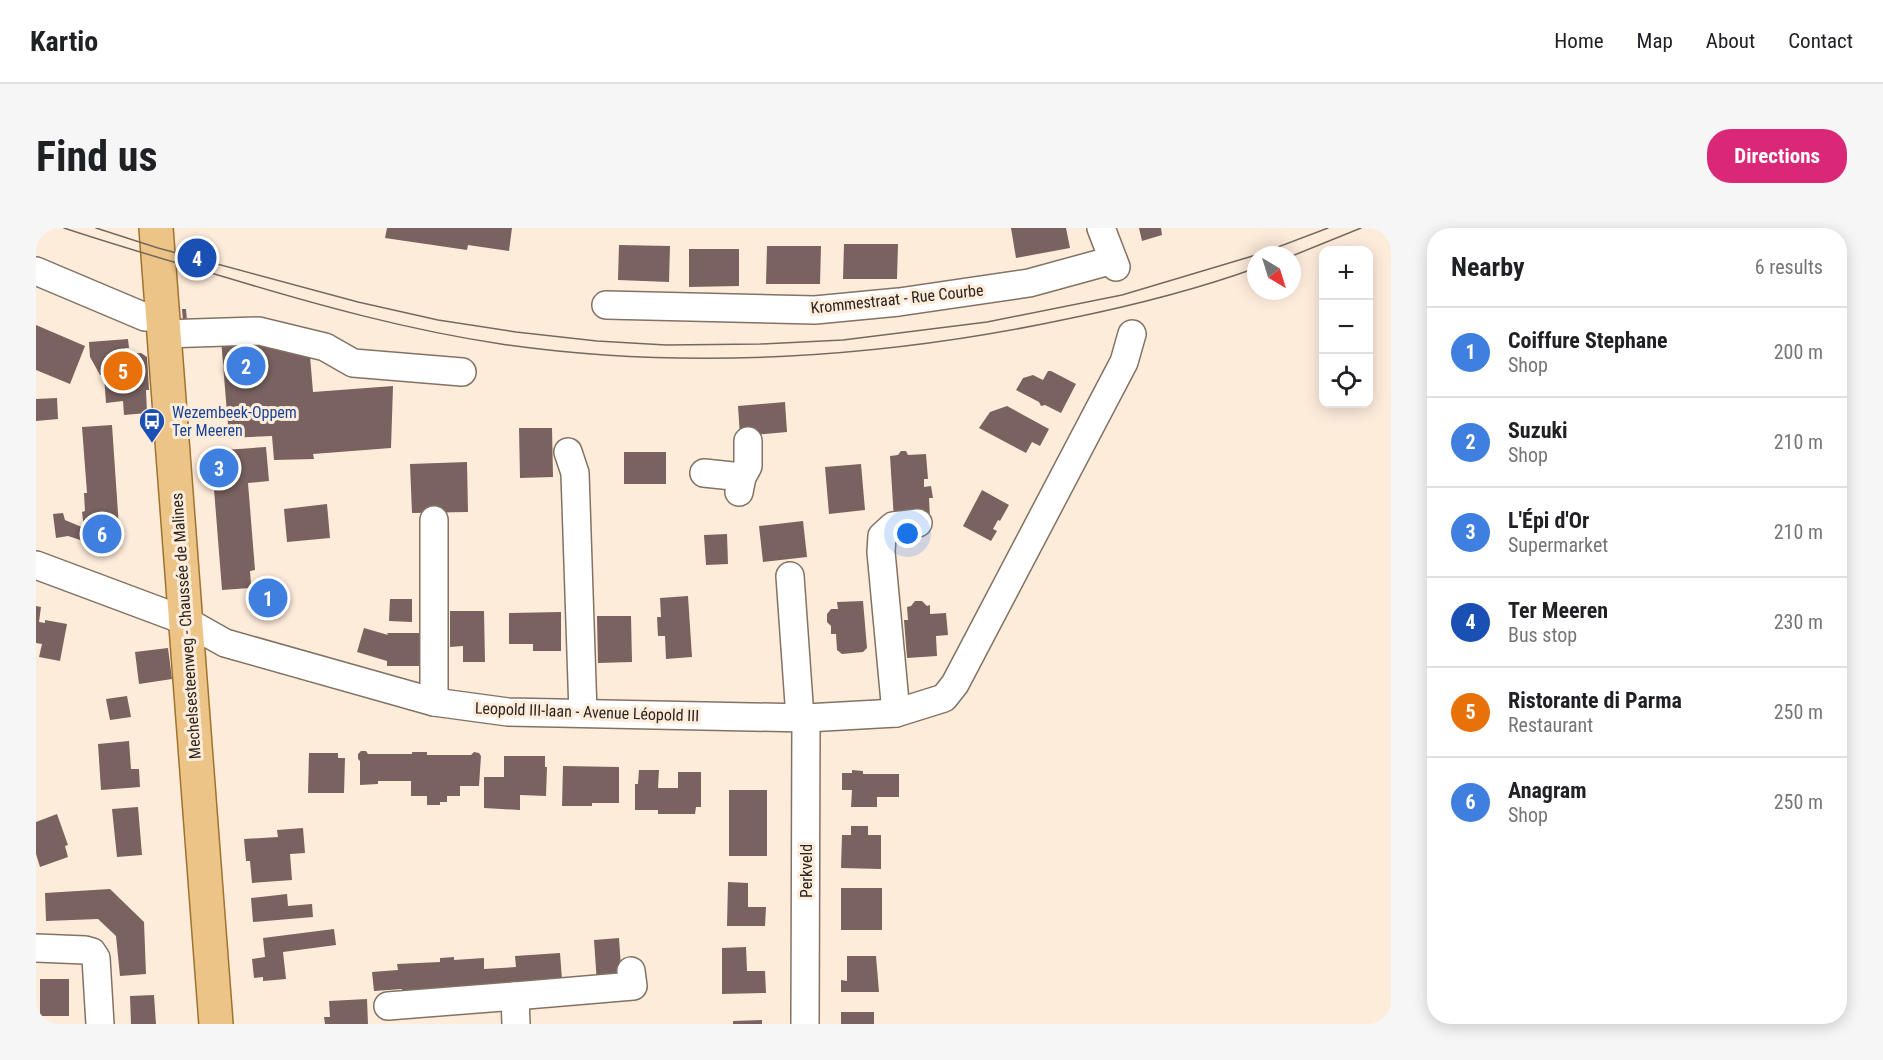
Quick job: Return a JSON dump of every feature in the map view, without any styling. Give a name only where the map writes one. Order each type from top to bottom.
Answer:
[{"type":"main road","name":"Mechelsesteenweg - Chaussée de Malines","points":[[156,228],[216,1024]]},
{"type":"street","name":"Krommestraat - Rue Courbe","points":[[606,305],[825,309],[899,302],[1029,283],[1114,263],[1101,228]]},
{"type":"street","points":[[36,271],[164,325],[259,331],[325,347],[353,363],[462,372]]},
{"type":"street","name":"Leopold III-laan - Avenue Léopold III","points":[[36,565],[186,621],[215,638],[235,646],[434,702],[508,712],[795,718],[896,713],[944,698],[955,684],[1124,362],[1132,334]]},
{"type":"street","points":[[704,473],[741,484],[748,466],[748,441]]},
{"type":"street","points":[[568,452],[575,473],[583,713]]},
{"type":"street","points":[[434,520],[434,702]]},
{"type":"street","points":[[896,713],[881,552],[882,536],[893,526],[918,523]]},
{"type":"street","name":"Perkveld","points":[[782,578],[795,718],[806,1024]]},
{"type":"street","points":[[36,948],[92,952],[96,958],[100,1024]]},
{"type":"street","points":[[388,1006],[633,986],[631,971]]},
{"type":"street","points":[[515,996],[516,1024]]},
{"type":"building","points":[[387,228],[512,228],[509,251],[468,245],[467,250],[385,238]]},
{"type":"building","points":[[1011,228],[1066,228],[1070,248],[1016,258]]},
{"type":"building","points":[[1139,228],[1161,228],[1162,235],[1142,241]]},
{"type":"building","points":[[844,244],[898,244],[897,279],[843,279]]},
{"type":"building","points":[[619,245],[670,246],[669,282],[618,280]]},
{"type":"building","points":[[767,246],[821,246],[820,284],[766,284]]},
{"type":"building","points":[[689,249],[739,249],[739,286],[689,287]]},
{"type":"building","points":[[182,309],[186,309],[187,321],[183,321]]},
{"type":"building","points":[[36,325],[85,346],[70,384],[36,370]]},
{"type":"building","points":[[128,339],[129,348],[125,348],[125,354],[141,353],[147,357],[149,390],[146,390],[147,413],[124,415],[123,401],[106,403],[104,375],[100,375],[90,357],[89,342]]},
{"type":"building","points":[[221,339],[243,339],[310,356],[313,392],[393,386],[391,448],[313,454],[314,459],[274,460],[272,436],[229,438]]},
{"type":"building","points":[[1048,371],[1076,384],[1061,413],[1045,405],[1041,406],[1039,402],[1016,390],[1023,378],[1033,375],[1043,380]]},
{"type":"building","points":[[57,398],[58,419],[36,421],[36,399]]},
{"type":"building","points":[[785,402],[787,432],[740,436],[738,406]]},
{"type":"building","points":[[1007,406],[1049,429],[1040,446],[1032,442],[1026,453],[979,428],[990,412]]},
{"type":"building","points":[[112,425],[120,542],[111,550],[68,536],[56,538],[53,514],[63,513],[65,520],[84,528],[82,512],[85,511],[84,493],[87,493],[82,427]]},
{"type":"building","points":[[519,428],[552,428],[553,477],[520,478]]},
{"type":"building","points":[[266,447],[269,481],[248,483],[255,570],[250,571],[251,584],[280,581],[282,610],[251,613],[250,588],[222,590],[211,451]]},
{"type":"building","points":[[901,451],[906,451],[908,455],[926,454],[928,479],[924,479],[924,487],[931,486],[933,498],[929,498],[930,518],[894,520],[890,456],[898,455]]},
{"type":"building","points":[[624,452],[666,452],[666,484],[624,484]]},
{"type":"building","points":[[467,462],[468,512],[412,513],[410,464]]},
{"type":"building","points":[[861,464],[865,510],[829,514],[825,467]]},
{"type":"building","points":[[982,490],[1009,505],[993,529],[997,531],[991,541],[963,526]]},
{"type":"building","points":[[327,504],[330,538],[287,542],[284,509]]},
{"type":"building","points":[[803,521],[807,557],[763,562],[759,526]]},
{"type":"building","points":[[727,534],[728,564],[706,565],[704,535]]},
{"type":"building","points":[[688,596],[692,657],[666,659],[665,636],[658,636],[657,617],[661,617],[660,598]]},
{"type":"building","points":[[390,599],[412,599],[412,622],[389,621]]},
{"type":"building","points":[[863,601],[867,648],[863,652],[842,654],[837,650],[836,634],[831,634],[827,614],[831,609],[838,609],[837,602]]},
{"type":"building","points":[[915,601],[922,601],[927,606],[930,605],[930,614],[946,613],[948,635],[936,636],[937,656],[907,658],[904,620],[908,620],[907,607]]},
{"type":"building","points":[[36,606],[41,607],[39,622],[45,623],[45,620],[67,624],[60,661],[39,657],[42,644],[36,643]]},
{"type":"building","points":[[450,611],[484,611],[485,662],[463,662],[463,646],[450,647]]},
{"type":"building","points":[[561,612],[561,651],[533,651],[533,644],[509,644],[509,613]]},
{"type":"building","points":[[597,616],[631,616],[632,662],[598,663]]},
{"type":"building","points":[[364,628],[388,635],[387,633],[423,633],[423,666],[387,666],[387,661],[357,652]]},
{"type":"building","points":[[168,648],[172,679],[139,684],[135,652]]},
{"type":"building","points":[[127,696],[131,717],[110,720],[106,699]]},
{"type":"building","points":[[129,741],[131,769],[139,769],[140,787],[101,790],[98,744]]},
{"type":"building","points":[[366,751],[368,754],[427,752],[427,755],[479,753],[481,756],[479,786],[460,786],[460,796],[447,796],[447,802],[440,802],[440,805],[427,805],[427,796],[411,796],[411,781],[378,781],[378,784],[360,785],[358,754]]},
{"type":"building","points":[[309,753],[338,753],[338,758],[345,758],[344,793],[308,793]]},
{"type":"building","points":[[504,756],[545,756],[546,796],[520,795],[520,810],[484,808],[484,777],[504,777]]},
{"type":"building","points":[[563,766],[619,767],[619,803],[562,806]]},
{"type":"building","points":[[639,770],[659,770],[658,788],[678,788],[678,772],[701,772],[701,807],[696,807],[695,814],[658,814],[658,810],[635,810],[635,784],[638,784]]},
{"type":"building","points":[[852,770],[863,771],[863,774],[899,774],[899,797],[877,797],[877,807],[851,807],[852,790],[842,790],[842,773],[852,773]]},
{"type":"building","points":[[729,790],[767,790],[767,856],[729,856]]},
{"type":"building","points":[[138,807],[142,855],[117,857],[112,809]]},
{"type":"building","points":[[57,814],[68,845],[65,846],[68,857],[40,867],[36,854],[36,822]]},
{"type":"building","points":[[851,826],[868,826],[868,835],[881,835],[881,869],[841,868],[842,835],[851,835]]},
{"type":"building","points":[[303,828],[305,853],[290,854],[292,880],[252,883],[250,861],[246,861],[244,839],[278,837],[277,830]]},
{"type":"building","points":[[728,882],[748,883],[748,907],[766,907],[765,926],[727,926]]},
{"type":"building","points":[[841,888],[882,888],[882,930],[841,930]]},
{"type":"building","points":[[110,889],[144,922],[146,974],[120,976],[116,936],[98,919],[46,921],[45,893]]},
{"type":"building","points":[[287,894],[288,906],[312,904],[313,917],[253,922],[251,898]]},
{"type":"building","points":[[334,929],[336,945],[283,952],[286,979],[263,981],[263,977],[254,978],[252,959],[265,957],[263,938]]},
{"type":"building","points":[[619,938],[622,982],[597,984],[594,940]]},
{"type":"building","points":[[746,947],[747,971],[765,971],[766,993],[722,994],[722,948]]},
{"type":"building","points":[[560,953],[562,980],[402,992],[402,989],[374,991],[372,972],[398,970],[397,964],[440,962],[440,958],[454,957],[454,960],[484,958],[484,969],[516,967],[515,956]]},
{"type":"building","points":[[847,956],[876,956],[879,992],[841,992],[841,980],[847,981]]},
{"type":"building","points":[[40,979],[69,979],[69,1016],[40,1016]]},
{"type":"building","points":[[154,995],[156,1024],[131,1024],[130,996]]},
{"type":"building","points":[[367,999],[368,1024],[325,1024],[324,1017],[330,1017],[329,1001]]},
{"type":"building","points":[[841,1012],[874,1012],[874,1024],[841,1024]]},
{"type":"building","points":[[762,1020],[762,1024],[733,1024],[733,1021]]},
{"type":"tram line","points":[[64,228],[295,298],[397,324],[501,344],[642,357],[785,356],[928,343],[1115,309],[1247,271]]},
{"type":"tram line","points":[[96,228],[158,248],[358,302],[438,320],[597,341],[666,345],[843,340],[987,322],[1122,295],[1247,258]]},
{"type":"tram line","points":[[1281,246],[1328,228]]},
{"type":"tram line","points":[[1301,252],[1361,228]]},
{"type":"place","name":"Ter Meeren","points":[[197,258]]},
{"type":"place","name":"Suzuki","points":[[246,366]]},
{"type":"place","name":"Ristorante di Parma","points":[[123,371]]},
{"type":"place","name":"Wezembeek-Oppem Ter Meeren","points":[[152,444]]},
{"type":"place","name":"L'Épi d'Or","points":[[219,468]]},
{"type":"place","name":"Anagram","points":[[102,534]]},
{"type":"place","name":"Coiffure Stephane","points":[[268,598]]}]
